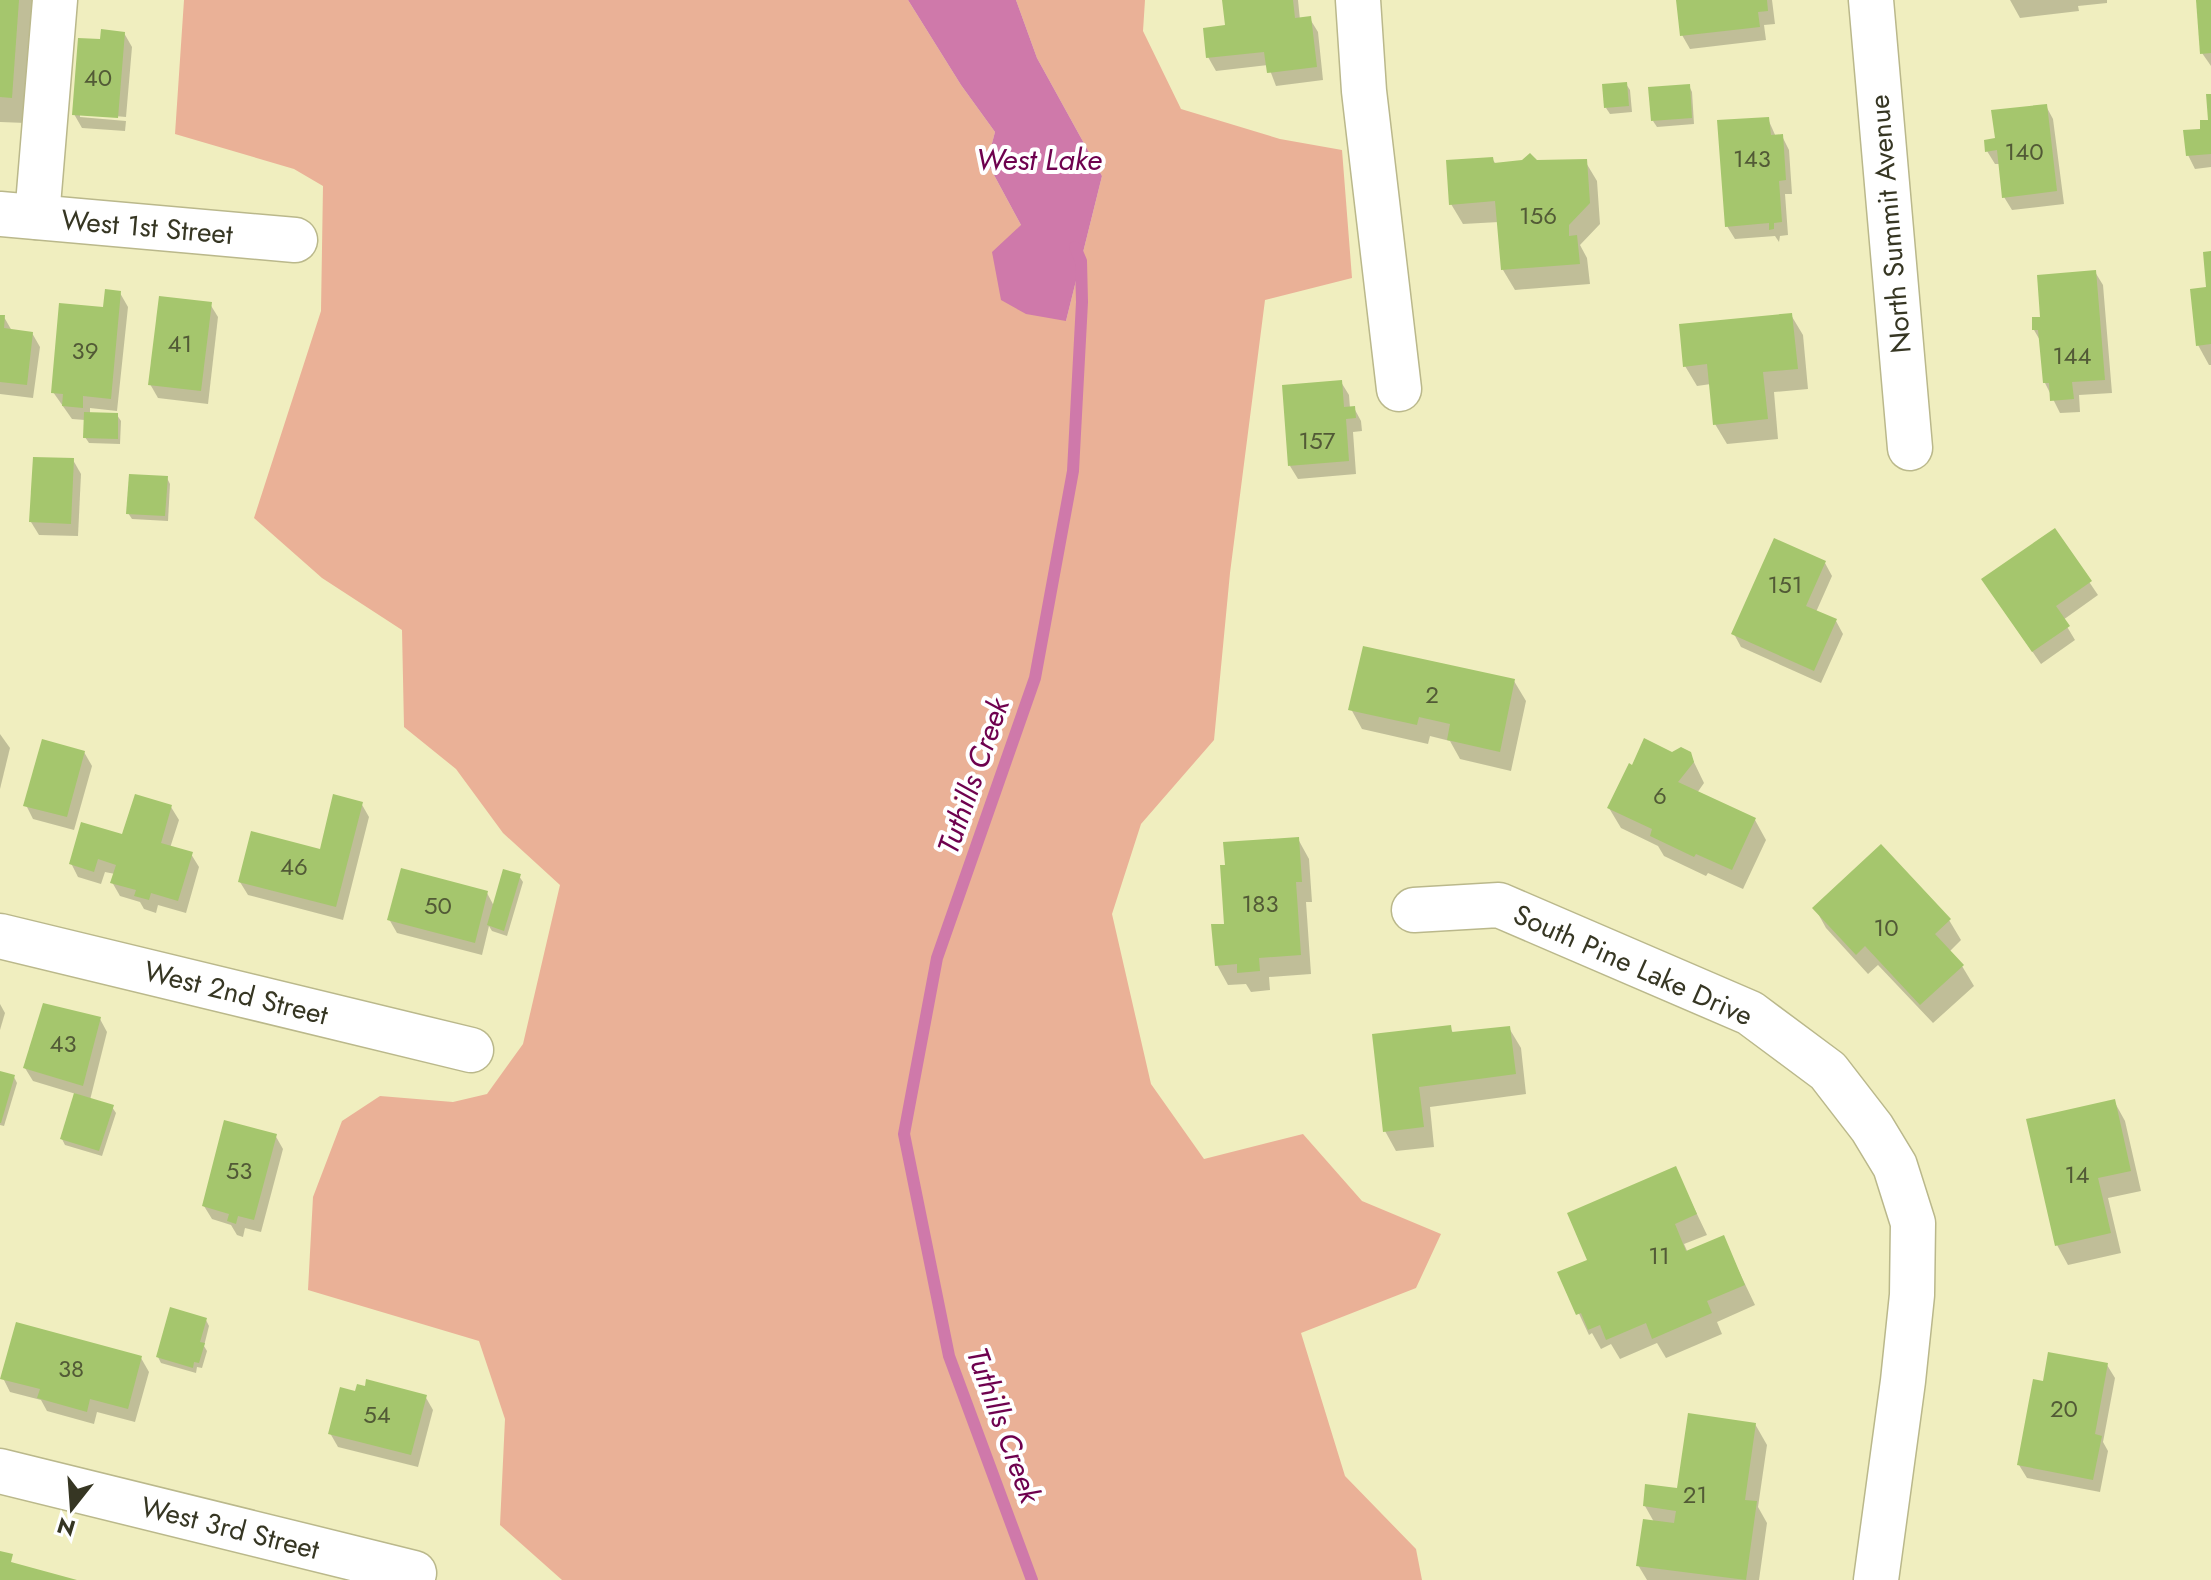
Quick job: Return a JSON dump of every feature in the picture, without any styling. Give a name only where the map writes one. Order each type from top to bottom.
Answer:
[{"type":"street","points":[[19,215],[55,0]]},
{"type":"street","points":[[1358,0],[1364,91],[1399,389]]},
{"type":"street","name":"North Summit Avenue","points":[[1871,0],[1910,448]]},
{"type":"street","name":"West 1st Street","points":[[19,215],[295,240]]},
{"type":"street","name":"South Pine Lake Drive","points":[[1414,910],[1499,905],[1750,1013],[1828,1071],[1872,1128],[1895,1166],[1913,1223],[1912,1295],[1876,1580]]},
{"type":"street","name":"West 2nd Street","points":[[0,936],[471,1050]]},
{"type":"street","name":"West 3rd Street","points":[[0,1471],[414,1573]]},
{"type":"shaded area","points":[[184,0],[908,0],[961,85],[995,132],[987,162],[1021,225],[1066,321],[1102,176],[1037,58],[1016,0],[1145,0],[1143,31],[1181,109],[1280,139],[1342,150],[1352,278],[1265,300],[1230,573],[1214,740],[1141,824],[1112,914],[1151,1084],[1204,1159],[1303,1134],[1362,1201],[1441,1234],[1416,1288],[1301,1333],[1345,1476],[1416,1549],[1422,1580],[562,1580],[500,1525],[505,1419],[479,1341],[308,1290],[313,1197],[342,1121],[380,1096],[453,1102],[487,1094],[523,1044],[560,885],[503,833],[456,769],[404,727],[402,630],[322,578],[254,518],[321,311],[323,186],[294,169],[175,134]]},
{"type":"water","name":"West Lake","points":[[908,0],[1016,0],[1037,58],[1102,176],[1066,321],[1026,314],[1001,300],[992,252],[1021,225],[987,162],[995,132],[961,85]]},
{"type":"building","points":[[0,0],[19,0],[12,98],[0,97]]},
{"type":"building","points":[[1222,0],[1293,0],[1295,18],[1311,16],[1317,67],[1267,73],[1264,52],[1206,58],[1203,28],[1225,25]]},
{"type":"building","points":[[1676,0],[1767,0],[1768,11],[1758,12],[1760,27],[1680,36]]},
{"type":"building","points":[[2196,0],[2211,0],[2211,53],[2200,54]]},
{"type":"building","points":[[101,29],[125,32],[118,118],[72,115],[78,38],[100,39]]},
{"type":"building","points":[[1627,82],[1629,106],[1604,108],[1602,84]]},
{"type":"building","points":[[1690,84],[1692,118],[1651,121],[1648,87]]},
{"type":"building","points":[[2206,94],[2211,94],[2211,154],[2186,156],[2183,130],[2200,129],[2200,120],[2208,120]]},
{"type":"building","points":[[2047,104],[2057,191],[2002,198],[1997,150],[1985,152],[1984,140],[1995,138],[1991,110]]},
{"type":"building","points":[[1769,117],[1771,135],[1783,134],[1786,180],[1779,181],[1782,222],[1774,223],[1774,229],[1769,230],[1769,223],[1725,227],[1717,120]]},
{"type":"building","points":[[1530,153],[1537,160],[1587,159],[1590,203],[1569,225],[1569,236],[1577,235],[1580,264],[1501,270],[1495,201],[1449,205],[1446,160],[1493,157],[1494,163],[1522,160]]},
{"type":"building","points":[[2211,251],[2211,344],[2196,346],[2190,289],[2206,287],[2203,252]]},
{"type":"building","points":[[2096,270],[2105,380],[2072,382],[2074,399],[2050,401],[2049,383],[2043,383],[2038,330],[2032,330],[2032,317],[2040,317],[2037,275]]},
{"type":"building","points":[[105,289],[121,291],[111,399],[83,396],[83,408],[62,406],[63,394],[51,393],[59,303],[103,307]]},
{"type":"building","points":[[159,296],[212,302],[201,391],[148,385]]},
{"type":"building","points":[[1792,313],[1798,369],[1763,372],[1768,419],[1713,425],[1707,364],[1683,367],[1679,324]]},
{"type":"building","points":[[0,315],[5,315],[4,328],[33,332],[27,385],[0,382]]},
{"type":"building","points":[[1342,380],[1344,407],[1355,406],[1356,418],[1346,419],[1349,461],[1288,466],[1282,385]]},
{"type":"building","points":[[84,412],[118,413],[118,439],[83,438]]},
{"type":"building","points":[[33,457],[74,458],[71,524],[29,522]]},
{"type":"building","points":[[129,474],[168,476],[165,516],[126,514]]},
{"type":"building","points":[[2055,528],[2092,581],[2056,606],[2070,626],[2032,652],[1981,579]]},
{"type":"building","points":[[1774,538],[1826,561],[1806,606],[1837,619],[1814,671],[1731,634]]},
{"type":"building","points":[[1363,646],[1515,679],[1500,752],[1447,740],[1450,724],[1419,717],[1417,725],[1348,710]]},
{"type":"building","points":[[1644,738],[1672,752],[1681,747],[1691,752],[1694,762],[1678,782],[1756,818],[1732,870],[1696,854],[1694,857],[1650,836],[1652,829],[1607,808]]},
{"type":"building","points":[[42,739],[85,751],[67,817],[23,806]]},
{"type":"building","points":[[135,794],[172,805],[161,843],[193,852],[178,901],[151,893],[149,900],[134,896],[136,890],[110,883],[116,865],[98,859],[94,872],[69,864],[81,822],[122,834]]},
{"type":"building","points":[[333,794],[363,802],[336,907],[238,882],[251,831],[320,849]]},
{"type":"building","points":[[1299,837],[1302,882],[1296,882],[1301,955],[1259,958],[1260,971],[1237,973],[1237,964],[1215,966],[1211,924],[1224,924],[1220,865],[1225,865],[1223,842]]},
{"type":"building","points":[[1881,844],[1951,919],[1935,934],[1964,965],[1920,1005],[1865,946],[1856,955],[1812,908]]},
{"type":"building","points":[[401,868],[488,891],[475,943],[387,920]]},
{"type":"building","points":[[503,869],[521,874],[504,931],[487,925]]},
{"type":"building","points":[[43,1003],[101,1017],[83,1086],[23,1068]]},
{"type":"building","points":[[1451,1025],[1452,1032],[1510,1026],[1516,1074],[1419,1087],[1424,1127],[1383,1132],[1372,1034]]},
{"type":"building","points":[[0,1071],[15,1075],[1,1123],[0,1123]]},
{"type":"building","points":[[74,1093],[114,1105],[99,1151],[60,1139]]},
{"type":"building","points":[[2115,1099],[2131,1171],[2098,1178],[2111,1233],[2055,1246],[2026,1119]]},
{"type":"building","points":[[224,1120],[277,1134],[254,1220],[238,1216],[236,1224],[227,1221],[229,1214],[202,1206]]},
{"type":"building","points":[[1676,1166],[1697,1214],[1675,1224],[1686,1251],[1724,1235],[1745,1285],[1707,1301],[1712,1313],[1652,1339],[1646,1323],[1606,1340],[1600,1325],[1588,1330],[1581,1313],[1576,1315],[1557,1272],[1587,1260],[1567,1213]]},
{"type":"building","points":[[170,1307],[207,1318],[200,1342],[205,1343],[199,1363],[194,1362],[193,1368],[156,1357]]},
{"type":"building","points":[[16,1322],[142,1356],[128,1409],[90,1399],[87,1412],[37,1398],[40,1389],[0,1379]]},
{"type":"building","points":[[2048,1352],[2108,1363],[2095,1434],[2102,1436],[2093,1480],[2017,1465],[2033,1379],[2043,1381]]},
{"type":"building","points":[[366,1379],[427,1395],[411,1455],[328,1434],[340,1387],[355,1391],[357,1384],[365,1386]]},
{"type":"building","points":[[1688,1413],[1756,1423],[1745,1500],[1757,1501],[1746,1580],[1636,1566],[1643,1519],[1674,1523],[1676,1511],[1643,1506],[1645,1484],[1677,1488]]},
{"type":"building","points":[[0,1551],[13,1554],[11,1562],[77,1580],[0,1580]]},
{"type":"waterway","name":"Tuthills Creek","points":[[1032,1580],[949,1356],[904,1134],[937,958],[1035,678],[1073,471],[1082,302],[1081,261],[1075,247]]}]
